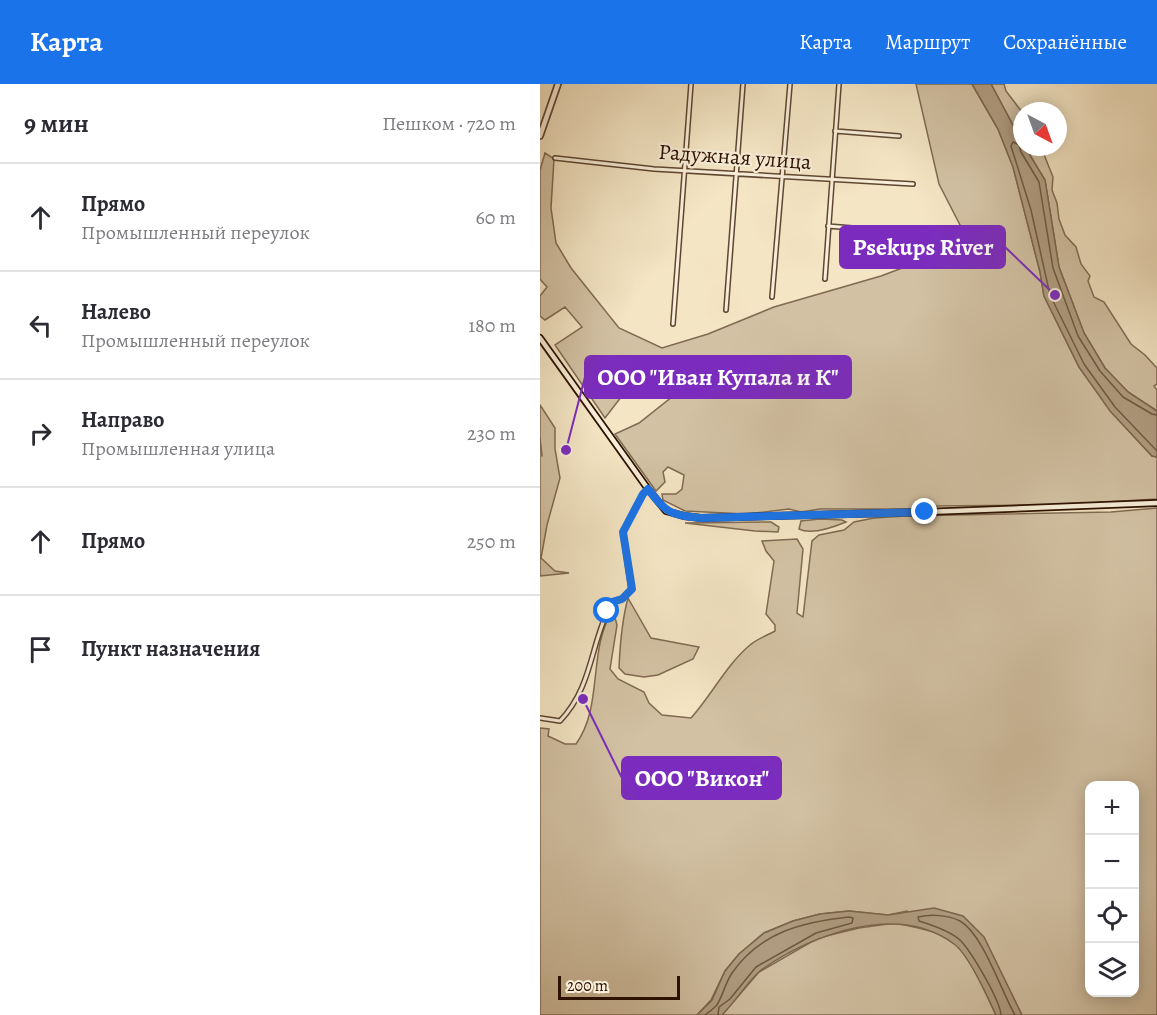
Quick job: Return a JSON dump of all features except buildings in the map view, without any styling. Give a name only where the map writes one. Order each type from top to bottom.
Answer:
[{"type":"main road","points":[[540,136],[558,84]]},
{"type":"main road","points":[[540,338],[648,489],[666,511],[684,516],[776,517],[1157,503]]},
{"type":"street","points":[[673,324],[691,84]]},
{"type":"street","points":[[726,310],[743,84]]},
{"type":"street","points":[[772,297],[790,84]]},
{"type":"street","points":[[825,279],[839,84]]},
{"type":"street","points":[[835,131],[899,136]]},
{"type":"street","name":"Радужная улица","points":[[555,158],[735,174],[913,184]]},
{"type":"street","points":[[828,226],[925,234]]},
{"type":"street","points":[[540,718],[560,721],[570,711],[591,666],[607,611],[612,602],[622,599],[632,589],[623,532],[643,494],[648,489]]},
{"type":"shaded area","points":[[916,84],[972,84],[998,129],[1013,167],[1044,296],[1079,367],[1116,417],[1152,456],[1157,457],[1157,499],[1054,505],[820,509],[801,512],[789,509],[746,514],[685,511],[663,500],[662,494],[676,494],[682,489],[684,475],[668,467],[663,472],[665,482],[656,491],[615,434],[639,423],[673,396],[664,381],[652,373],[635,379],[605,418],[555,345],[582,327],[565,307],[545,320],[540,316],[540,296],[547,287],[540,279],[540,170],[545,153],[554,159],[551,208],[556,243],[571,268],[619,328],[662,348],[708,334],[774,307],[881,276],[939,254],[962,229],[939,184]]},
{"type":"shaded area","points":[[991,84],[1004,84],[1014,102],[1013,125]]},
{"type":"shaded area","points":[[1030,156],[1045,156],[1053,177],[1052,190],[1057,203],[1059,219],[1065,235],[1076,247],[1081,264],[1090,276],[1088,281],[1094,297],[1104,302],[1131,344],[1157,368],[1157,384],[1154,386],[1157,390],[1157,411],[1128,392],[1105,368],[1084,333],[1059,267],[1045,180]]},
{"type":"shaded area","points":[[540,405],[555,428],[555,449],[560,478],[541,558],[555,571],[569,573],[540,576]]},
{"type":"shaded area","points":[[1157,508],[1157,1015],[1022,1015],[999,971],[907,911],[888,915],[849,911],[820,914],[793,921],[764,933],[739,954],[725,971],[711,1000],[697,1015],[540,1015],[540,728],[549,729],[548,736],[565,744],[576,744],[585,729],[590,712],[600,642],[613,610],[617,625],[610,669],[618,679],[644,692],[649,703],[662,715],[691,718],[742,653],[756,641],[775,631],[775,625],[766,614],[774,561],[762,541],[797,539],[803,549],[797,613],[803,617],[812,541],[819,535],[844,530],[854,522],[906,516],[1111,512]]},
{"type":"shaded area","points":[[820,519],[846,522],[816,531],[799,529],[801,521]]},
{"type":"shaded area","points":[[771,522],[779,527],[778,532],[685,523]]},
{"type":"shaded area","points":[[628,598],[651,638],[699,647],[693,659],[658,675],[644,677],[625,674],[619,668]]},
{"type":"shaded area","points":[[895,923],[936,933],[957,945],[974,969],[996,1015],[722,1015],[759,972],[818,938],[859,928]]},
{"type":"water","points":[[972,84],[991,84],[1013,125],[1013,156],[1030,156],[1045,180],[1059,267],[1084,333],[1105,368],[1128,392],[1157,411],[1157,457],[1152,456],[1110,411],[1079,367],[1044,296],[1013,167],[998,129]]},
{"type":"water","points":[[934,908],[963,916],[984,937],[1022,1015],[996,1015],[972,967],[954,944],[932,932],[908,925],[882,924],[830,935],[805,945],[761,970],[722,1015],[697,1015],[712,1000],[725,971],[739,954],[764,933],[793,921],[820,914],[849,911],[888,915]]},
{"type":"waterway","points":[[540,438],[542,456]]},
{"type":"place","name":"Psekups River","points":[[1055,295]]},
{"type":"place","name":"ООО \"Иван Купала и К\"","points":[[566,450]]},
{"type":"place","name":"ООО \"Викон\"","points":[[583,699]]},
{"type":"route","points":[[607,611],[612,602],[622,599],[632,589],[623,532],[643,494],[648,489],[666,511],[701,518],[925,512]]}]
